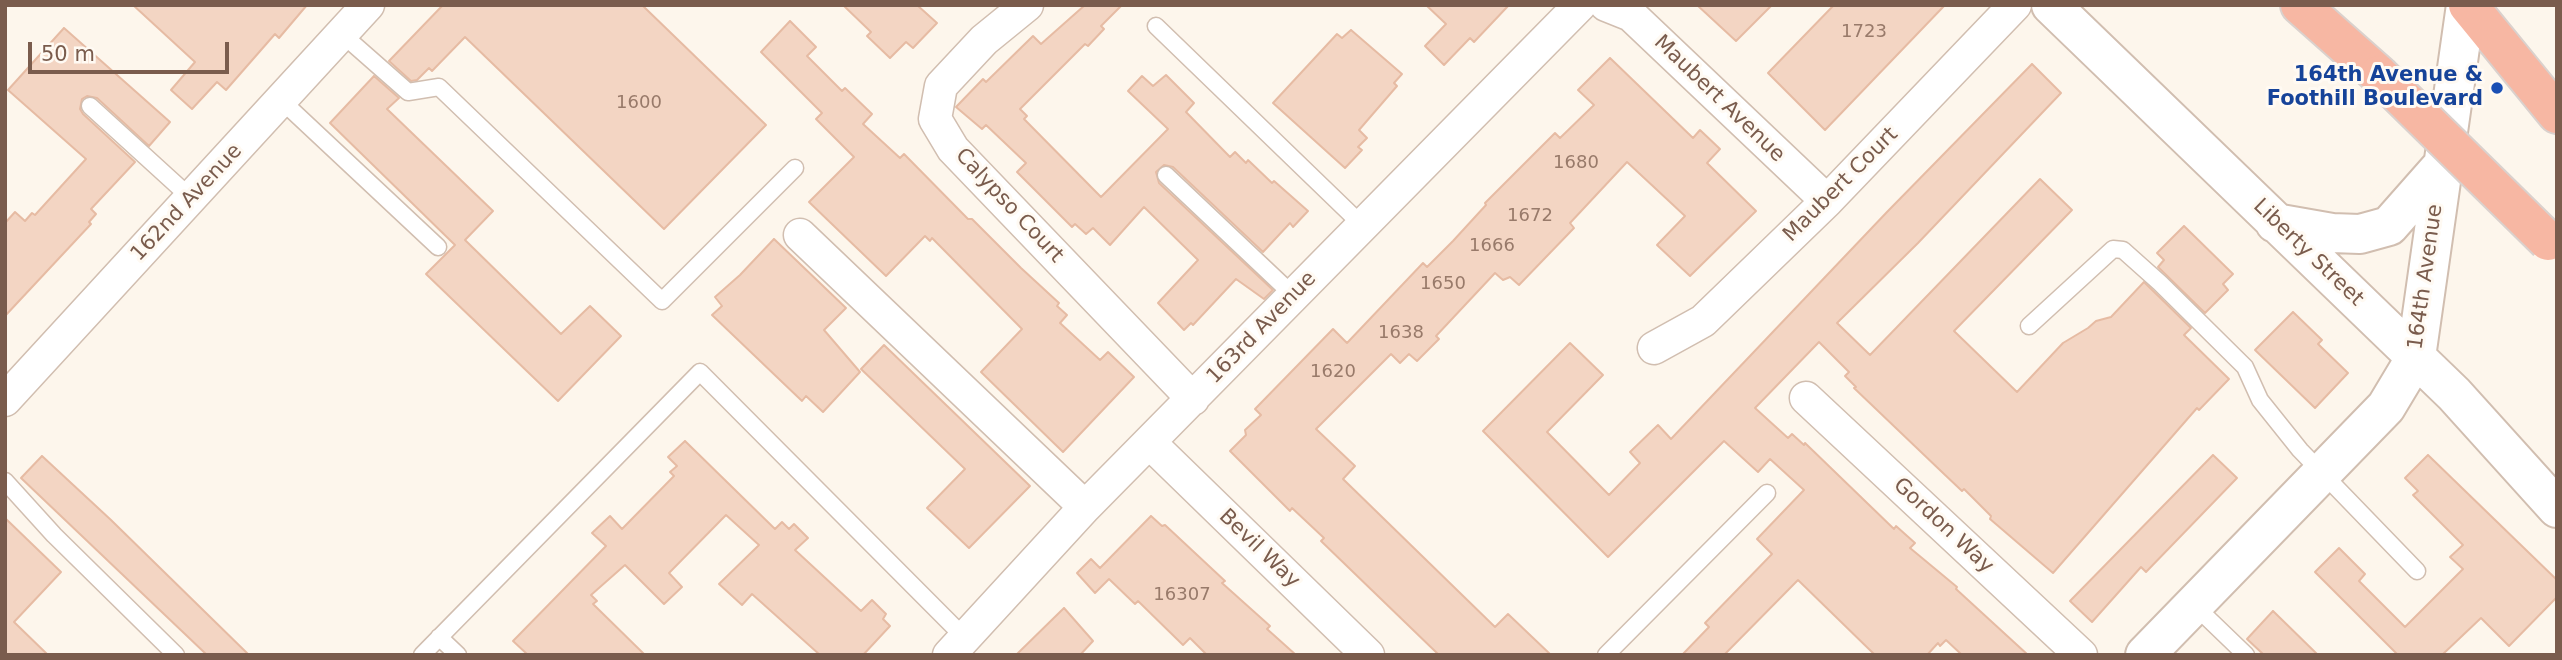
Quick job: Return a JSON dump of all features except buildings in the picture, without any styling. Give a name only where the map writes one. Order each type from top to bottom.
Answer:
[{"type":"highway","points":[[2300,5],[2379,75],[2552,246]]},
{"type":"highway","points":[[2467,5],[2556,113]]},
{"type":"street","name":"162nd Avenue","points":[[5,400],[368,5]]},
{"type":"street","name":"Calypso Court","points":[[1027,5],[984,40],[941,86],[935,119],[953,149],[1193,399]]},
{"type":"street","name":"163rd Avenue","points":[[957,646],[1085,507],[1580,5]]},
{"type":"street","name":"Maubert Avenue","points":[[1606,5],[1631,15],[1827,201]]},
{"type":"street","name":"Maubert Court","points":[[1654,348],[1703,321],[1827,201],[2015,5]]},
{"type":"street","name":"Liberty Street","points":[[2051,5],[2454,394],[2557,508]]},
{"type":"street","name":"164th Avenue","points":[[2145,655],[2386,407],[2416,357],[2467,5]]},
{"type":"street","points":[[2275,223],[2332,233],[2360,234],[2389,226],[2442,166]]},
{"type":"street","points":[[800,235],[1085,507]]},
{"type":"street","name":"Gordon Way","points":[[1805,398],[2081,655]]},
{"type":"street","name":"Bevil Way","points":[[1150,443],[1368,655]]},
{"type":"lane","points":[[1156,26],[1363,226]]},
{"type":"lane","points":[[342,34],[408,92],[439,87],[662,302],[795,168]]},
{"type":"lane","points":[[281,100],[438,247]]},
{"type":"lane","points":[[89,106],[191,198]]},
{"type":"lane","points":[[1166,175],[1294,296]]},
{"type":"lane","points":[[2029,326],[2113,249],[2123,250],[2245,367],[2260,400],[2300,450],[2417,571]]},
{"type":"lane","points":[[422,655],[700,372],[957,646]]},
{"type":"lane","points":[[5,481],[54,535],[176,655]]},
{"type":"lane","points":[[1606,655],[1767,493]]},
{"type":"lane","points":[[2193,604],[2246,655]]},
{"type":"lane","points":[[439,637],[458,655]]},
{"type":"place","name":"164th Avenue & Foothill Boulevard","points":[[2497,88]]}]
